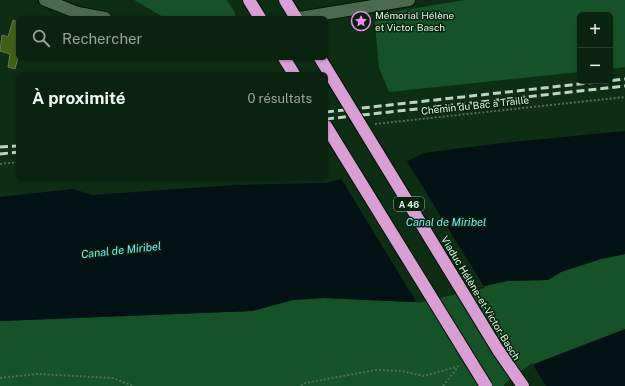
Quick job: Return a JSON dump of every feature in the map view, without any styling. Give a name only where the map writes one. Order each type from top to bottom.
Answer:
[{"type":"highway","points":[[249,0],[259,16]]},
{"type":"highway","points":[[285,0],[295,16]]},
{"type":"highway","points":[[285,60],[293,72]]},
{"type":"highway","name":"Viaduc Hélène-et-Victor-Basch","points":[[321,60],[498,350],[522,386]]},
{"type":"highway","name":"A 46","points":[[328,129],[486,386]]},
{"type":"street","points":[[45,0],[78,13],[95,16]]},
{"type":"street","points":[[311,16],[409,0]]},
{"type":"path","name":"Chemin du Bac à Traille","points":[[373,124],[625,97]]},
{"type":"path","points":[[0,164],[16,162]]},
{"type":"path","points":[[301,386],[305,383],[376,370],[401,371],[424,376],[459,366],[443,386]]},
{"type":"path","points":[[0,378],[37,374],[113,378],[133,386]]},
{"type":"green space","points":[[134,0],[227,0],[235,13],[235,16],[162,16]]},
{"type":"green space","points":[[465,0],[625,0],[625,67],[613,69],[613,12],[577,12],[577,72],[389,92],[379,68],[374,15]]},
{"type":"green space","points":[[625,254],[625,329],[506,386],[0,386],[0,321],[252,311],[293,300],[324,298],[413,302],[507,281],[548,280],[561,272],[601,259]]},
{"type":"water","name":"Canal de Miribel","points":[[625,131],[625,254],[601,259],[561,272],[548,280],[507,281],[413,302],[324,298],[293,300],[252,311],[0,321],[0,197],[73,189],[92,195],[235,185],[326,183],[404,163],[424,153],[502,143]]},
{"type":"water","points":[[625,329],[625,386],[506,386],[534,364]]},
{"type":"pier","points":[[406,160],[485,288],[417,303],[340,177]]},
{"type":"pier","points":[[532,363],[546,386],[504,386],[504,384]]},
{"type":"building","points":[[13,20],[16,21],[16,60],[17,60],[15,69],[8,67],[10,54],[0,51],[2,35],[8,37]]},
{"type":"railway","points":[[328,112],[625,79]]},
{"type":"railway","points":[[328,119],[625,86]]},
{"type":"railway","points":[[0,147],[16,146]]},
{"type":"railway","points":[[0,154],[16,152]]},
{"type":"place","name":"Mémorial Hélène et Victor Basch","points":[[361,21]]}]
